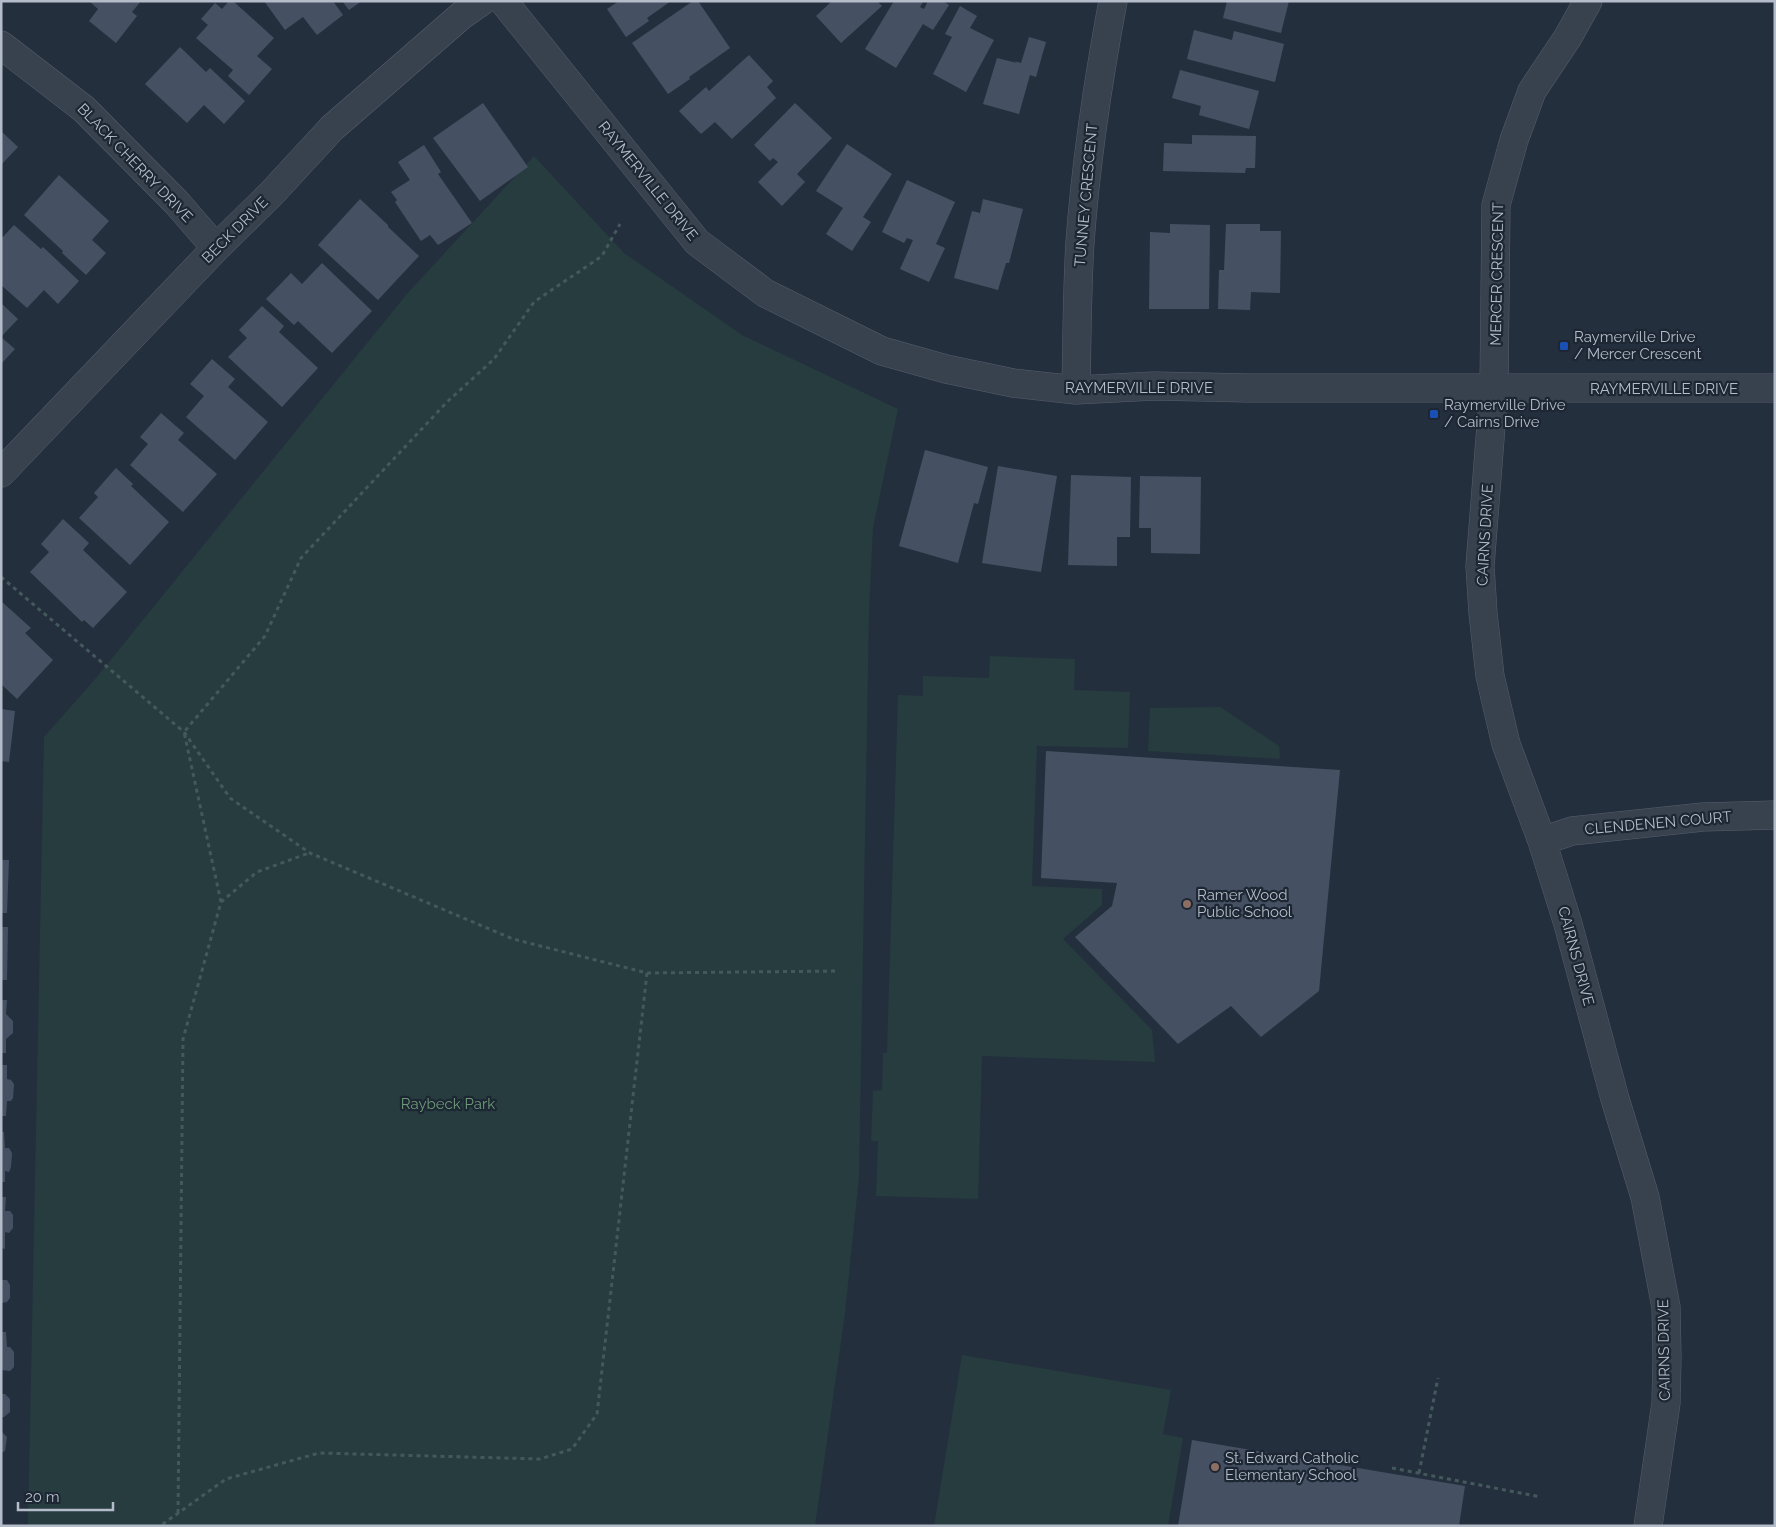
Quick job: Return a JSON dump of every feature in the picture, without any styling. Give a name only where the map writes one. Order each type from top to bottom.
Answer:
[{"type":"street","name":"BECK DRIVE","points":[[1,473],[216,248],[272,193],[332,128],[462,15],[482,1]]},
{"type":"street","name":"RAYMERVILLE DRIVE","points":[[503,1],[698,242],[766,293],[882,351],[946,370],[1012,383],[1076,390],[1154,386],[1249,388],[1775,388]]},
{"type":"street","name":"TUNNEY CRESCENT","points":[[1076,390],[1080,242],[1097,88],[1112,1]]},
{"type":"street","name":"MERCER CRESCENT","points":[[1494,388],[1496,205],[1514,140],[1532,91],[1568,38],[1588,1]]},
{"type":"street","name":"BLACK CHERRY DRIVE","points":[[1,45],[84,109],[177,204],[216,248]]},
{"type":"street","name":"CAIRNS DRIVE","points":[[1494,388],[1480,566],[1490,676],[1506,744],[1542,841],[1568,924],[1615,1099],[1645,1197],[1666,1307],[1666,1403],[1648,1526]]},
{"type":"street","name":"CLENDENEN COURT","points":[[1542,841],[1572,831],[1703,817],[1775,815]]},
{"type":"path","points":[[184,732],[265,636],[301,558],[447,402],[494,359],[534,302],[602,256],[620,224]]},
{"type":"path","points":[[1,577],[184,732],[230,798],[310,853],[513,939],[647,973],[839,971]]},
{"type":"path","points":[[178,1513],[183,1039],[221,902],[184,732]]},
{"type":"path","points":[[221,902],[257,872],[310,853]]},
{"type":"path","points":[[160,1526],[226,1479],[319,1453],[540,1459],[572,1449],[597,1414],[647,973]]},
{"type":"path","points":[[1419,1473],[1438,1378]]},
{"type":"path","points":[[1392,1468],[1541,1497]]},
{"type":"green space","name":"Raybeck Park","points":[[534,156],[624,253],[742,335],[898,409],[873,528],[869,611],[859,1177],[845,1313],[815,1526],[28,1526],[44,737],[96,678],[406,295]]},
{"type":"green space","points":[[990,656],[1075,659],[1074,690],[1130,692],[1128,748],[1037,746],[1032,886],[1102,889],[1102,905],[1063,939],[1152,1030],[1155,1062],[982,1056],[978,1199],[876,1196],[878,1141],[871,1141],[873,1091],[882,1090],[883,1053],[887,1053],[898,695],[923,696],[923,676],[989,678]]},
{"type":"green space","points":[[1220,707],[1279,746],[1280,759],[1148,751],[1150,708]]},
{"type":"green space","points":[[962,1355],[1171,1390],[1163,1434],[1183,1438],[1168,1526],[934,1526]]},
{"type":"building","points":[[89,1],[141,1],[132,12],[137,16],[116,43],[89,21],[98,9]]},
{"type":"building","points":[[229,1],[233,1],[274,38],[257,56],[272,69],[249,95],[228,76],[233,70],[196,38],[208,25],[201,19],[215,3],[222,9]]},
{"type":"building","points":[[264,1],[333,1],[343,15],[317,35],[303,17],[285,30]]},
{"type":"building","points":[[342,1],[362,1],[349,10]]},
{"type":"building","points":[[619,1],[671,1],[647,18],[649,21],[626,37],[607,9]]},
{"type":"building","points":[[693,1],[698,1],[730,48],[668,94],[632,43]]},
{"type":"building","points":[[832,1],[877,1],[882,6],[841,43],[816,16]]},
{"type":"building","points":[[894,1],[922,1],[920,7],[924,9],[928,1],[943,1],[949,5],[933,30],[923,24],[896,68],[865,49]]},
{"type":"building","points":[[1227,1],[1289,1],[1281,33],[1223,18]]},
{"type":"building","points":[[960,6],[977,16],[970,28],[994,40],[966,92],[933,74],[952,37],[945,34]]},
{"type":"building","points":[[1194,30],[1232,40],[1234,31],[1284,44],[1275,82],[1187,59]]},
{"type":"building","points":[[1029,37],[1046,42],[1036,77],[1030,75],[1019,114],[983,104],[997,58],[1021,63]]},
{"type":"building","points":[[180,47],[206,72],[210,68],[245,101],[224,124],[204,105],[187,123],[145,84]]},
{"type":"building","points":[[749,55],[773,81],[767,87],[776,98],[732,139],[715,122],[701,134],[679,111],[706,87],[709,91]]},
{"type":"building","points":[[1180,70],[1259,91],[1249,129],[1199,115],[1201,106],[1172,98]]},
{"type":"building","points":[[483,103],[528,167],[480,201],[433,138]]},
{"type":"building","points":[[795,103],[832,138],[797,174],[805,182],[782,206],[758,182],[778,162],[773,158],[770,161],[754,145]]},
{"type":"building","points":[[1,131],[18,147],[1,165]]},
{"type":"building","points":[[1192,135],[1256,136],[1255,168],[1246,168],[1245,173],[1163,171],[1164,143],[1192,144]]},
{"type":"building","points":[[847,144],[892,174],[863,217],[871,222],[852,251],[826,234],[843,208],[816,191]]},
{"type":"building","points":[[424,145],[441,172],[438,174],[472,223],[438,245],[430,235],[421,241],[395,202],[397,200],[391,192],[410,180],[398,162]]},
{"type":"building","points":[[59,175],[109,221],[92,240],[106,253],[86,275],[24,215]]},
{"type":"building","points":[[907,180],[955,202],[936,244],[945,248],[929,282],[900,269],[913,240],[907,238],[904,243],[882,232]]},
{"type":"building","points":[[360,199],[419,256],[378,300],[318,245]]},
{"type":"building","points":[[983,199],[1023,209],[1009,263],[1006,263],[998,290],[954,278],[972,211],[980,213]]},
{"type":"building","points":[[1170,224],[1210,225],[1209,309],[1149,309],[1150,232],[1170,233]]},
{"type":"building","points":[[1226,224],[1260,224],[1260,231],[1281,231],[1280,293],[1251,292],[1250,310],[1218,309],[1219,270],[1224,270]]},
{"type":"building","points":[[14,225],[41,249],[43,247],[79,281],[58,304],[44,290],[27,308],[1,285],[1,239]]},
{"type":"building","points":[[322,263],[372,311],[332,353],[298,321],[294,325],[266,299],[291,273],[302,284]]},
{"type":"building","points":[[1,303],[18,319],[1,337]]},
{"type":"building","points":[[262,306],[284,326],[279,332],[318,368],[282,407],[228,357],[247,338],[239,330]]},
{"type":"building","points":[[1,337],[15,349],[1,364]]},
{"type":"building","points":[[212,359],[235,379],[228,387],[268,422],[235,460],[186,417],[204,396],[190,384]]},
{"type":"building","points":[[161,413],[184,433],[178,440],[217,474],[183,512],[130,465],[148,444],[140,437]]},
{"type":"building","points":[[925,450],[988,467],[978,504],[974,503],[958,563],[899,546]]},
{"type":"building","points":[[998,466],[1057,476],[1041,572],[982,563]]},
{"type":"building","points":[[116,468],[133,484],[131,486],[169,522],[130,565],[79,518],[98,497],[94,493]]},
{"type":"building","points":[[1071,475],[1131,477],[1130,537],[1117,537],[1117,566],[1068,565]]},
{"type":"building","points":[[1140,476],[1201,477],[1200,554],[1151,553],[1151,528],[1139,528]]},
{"type":"building","points":[[63,519],[89,543],[83,550],[127,592],[93,628],[84,620],[82,622],[30,572],[49,552],[41,544]]},
{"type":"building","points":[[1,601],[31,628],[25,633],[53,660],[17,699],[1,684]]},
{"type":"building","points":[[1,709],[15,711],[9,762],[1,761]]},
{"type":"building","name":"Ramer Wood Public School","points":[[1046,751],[1340,770],[1319,991],[1261,1037],[1231,1006],[1178,1044],[1075,937],[1112,906],[1117,883],[1041,878]]},
{"type":"building","points":[[1,860],[9,860],[7,913],[1,913]]},
{"type":"building","points":[[1,927],[8,927],[7,980],[1,980]]},
{"type":"building","points":[[1,1000],[7,1000],[6,1014],[13,1021],[13,1033],[6,1039],[6,1053],[1,1053]]},
{"type":"building","points":[[1,1065],[7,1065],[7,1079],[11,1080],[14,1084],[13,1098],[11,1101],[7,1101],[6,1116],[1,1116]]},
{"type":"building","points":[[1,1132],[4,1132],[5,1148],[9,1148],[12,1153],[11,1167],[9,1172],[5,1171],[5,1182],[1,1182]]},
{"type":"building","points":[[1,1197],[6,1197],[5,1211],[10,1211],[13,1215],[13,1228],[9,1233],[5,1232],[5,1249],[1,1248]]},
{"type":"building","points":[[1,1280],[7,1280],[10,1285],[10,1298],[7,1302],[1,1303]]},
{"type":"building","points":[[1,1332],[6,1332],[7,1347],[10,1347],[14,1352],[14,1367],[10,1371],[1,1370]]},
{"type":"building","points":[[1,1394],[5,1394],[10,1399],[10,1412],[4,1417],[1,1417]]},
{"type":"building","points":[[1,1431],[7,1437],[5,1451],[1,1453]]},
{"type":"building","points":[[1192,1440],[1465,1486],[1459,1526],[1178,1526]]},
{"type":"place","name":"Raymerville Drive / Mercer Crescent","points":[[1564,346]]},
{"type":"place","name":"Raymerville Drive / Cairns Drive","points":[[1434,414]]},
{"type":"place","name":"Ramer Wood Public School","points":[[1187,904]]},
{"type":"place","name":"St. Edward Catholic Elementary School","points":[[1215,1467]]}]
